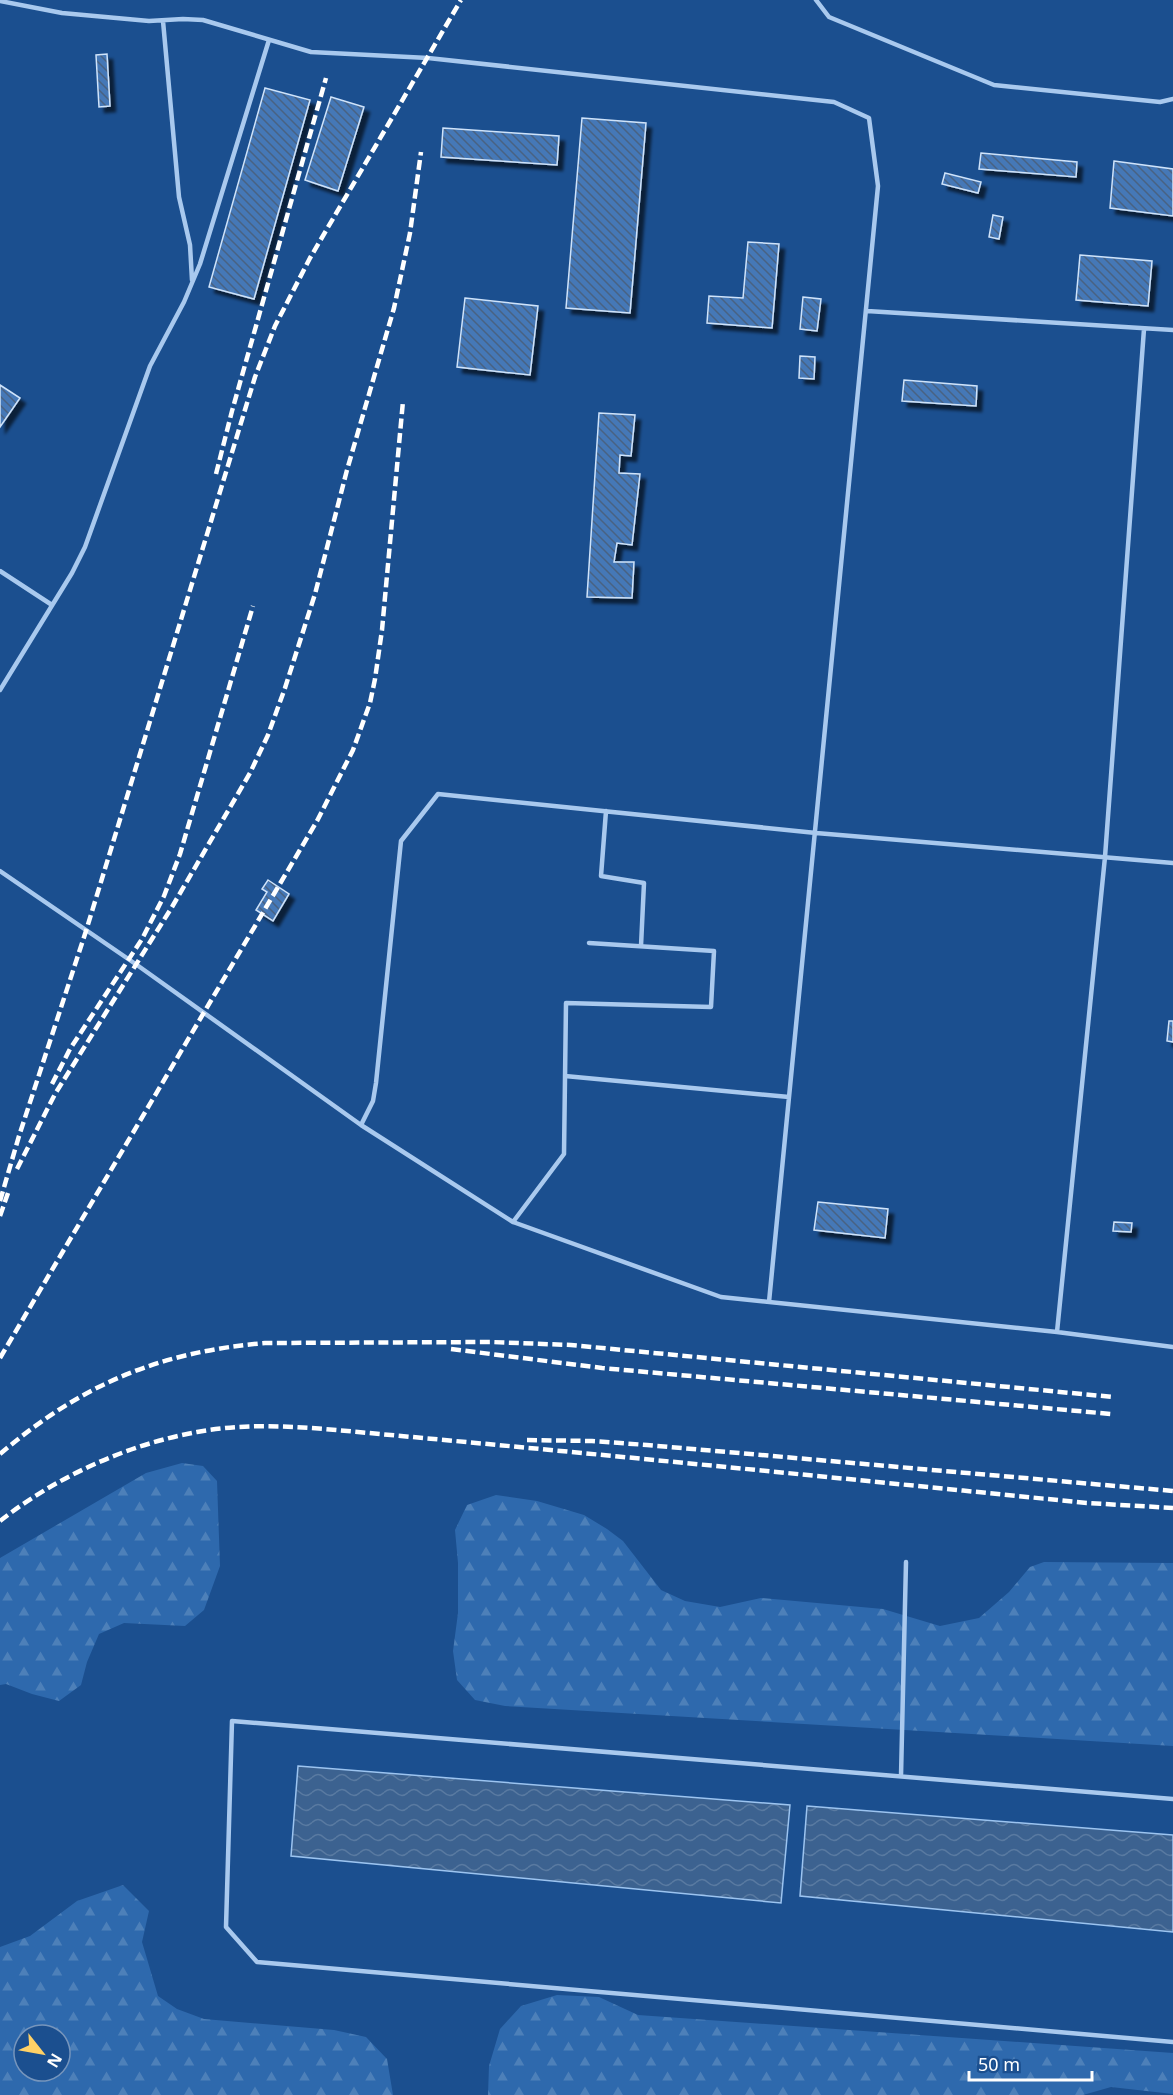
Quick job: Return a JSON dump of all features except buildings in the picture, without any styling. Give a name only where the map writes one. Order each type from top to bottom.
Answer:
[{"type":"lane","points":[[816,0],[829,17],[994,85],[1160,102],[1173,99]]},
{"type":"lane","points":[[0,1],[62,13],[163,21],[203,20],[311,52],[428,58],[834,102],[869,118],[878,186],[769,1302]]},
{"type":"lane","points":[[163,21],[179,196],[190,245],[192,285]]},
{"type":"lane","points":[[0,690],[72,573],[85,547],[150,366],[192,285],[269,40]]},
{"type":"lane","points":[[867,311],[1173,330]]},
{"type":"lane","points":[[1057,1332],[1105,857],[1144,329]]},
{"type":"lane","points":[[0,571],[52,605]]},
{"type":"lane","points":[[360,1125],[373,1101],[376,1083],[401,841],[438,794],[816,833],[1173,863]]},
{"type":"lane","points":[[606,812],[602,876],[644,884],[641,946]]},
{"type":"lane","points":[[0,871],[137,965],[360,1125],[513,1222],[721,1297],[1057,1332],[1173,1347]]},
{"type":"lane","points":[[513,1222],[564,1154],[566,1003],[711,1007],[714,951],[589,943]]},
{"type":"lane","points":[[565,1076],[789,1097]]},
{"type":"lane","points":[[901,1776],[906,1562]]},
{"type":"lane","points":[[1173,1799],[232,1721],[225,1927],[258,1962],[1173,2042]]},
{"type":"green space","points":[[182,1463],[203,1466],[217,1481],[220,1566],[204,1610],[185,1626],[124,1623],[99,1634],[87,1662],[81,1685],[59,1701],[6,1684],[0,1685],[0,1558],[146,1473]]},
{"type":"green space","points":[[496,1495],[537,1501],[584,1515],[623,1541],[661,1590],[685,1601],[720,1607],[761,1598],[883,1609],[940,1626],[979,1618],[1009,1592],[1030,1567],[1044,1562],[1173,1563],[1173,1746],[505,1706],[475,1700],[457,1680],[453,1651],[458,1613],[458,1563],[455,1530],[467,1505]]},
{"type":"green space","points":[[123,1885],[149,1911],[142,1942],[158,1996],[177,2009],[204,2019],[334,2030],[366,2037],[387,2059],[393,2095],[0,2095],[0,1947],[30,1936],[77,1901]]},
{"type":"green space","points":[[557,1995],[599,1997],[638,2015],[1173,2053],[1173,2094],[1111,2087],[1083,2095],[488,2095],[489,2066],[500,2029],[521,2006]]},
{"type":"water","points":[[298,1766],[790,1805],[781,1903],[291,1856]]},
{"type":"water","points":[[807,1806],[1173,1835],[1173,1932],[800,1896]]},
{"type":"railway","points":[[0,1201],[86,931],[255,377],[275,326],[310,258],[461,0]]},
{"type":"railway","points":[[216,474],[326,78]]},
{"type":"railway","points":[[17,1169],[55,1094],[172,907],[250,773],[268,735],[315,594],[347,470],[394,308],[410,233],[421,152]]},
{"type":"railway","points":[[0,1358],[317,821],[353,750],[370,703],[375,679],[382,630],[403,401]]},
{"type":"railway","points":[[52,1084],[70,1049],[142,939],[164,896],[180,854],[253,606]]},
{"type":"railway","points":[[0,1216],[8,1193]]},
{"type":"railway","points":[[0,1454],[61,1408],[92,1390],[124,1376],[190,1354],[265,1343],[491,1342],[571,1345],[1113,1397]]},
{"type":"railway","points":[[451,1349],[602,1368],[1111,1414]]},
{"type":"railway","points":[[0,1521],[44,1490],[118,1454],[197,1432],[257,1426],[338,1430],[1087,1503],[1173,1508]]},
{"type":"railway","points":[[527,1440],[647,1445],[1173,1491]]}]
